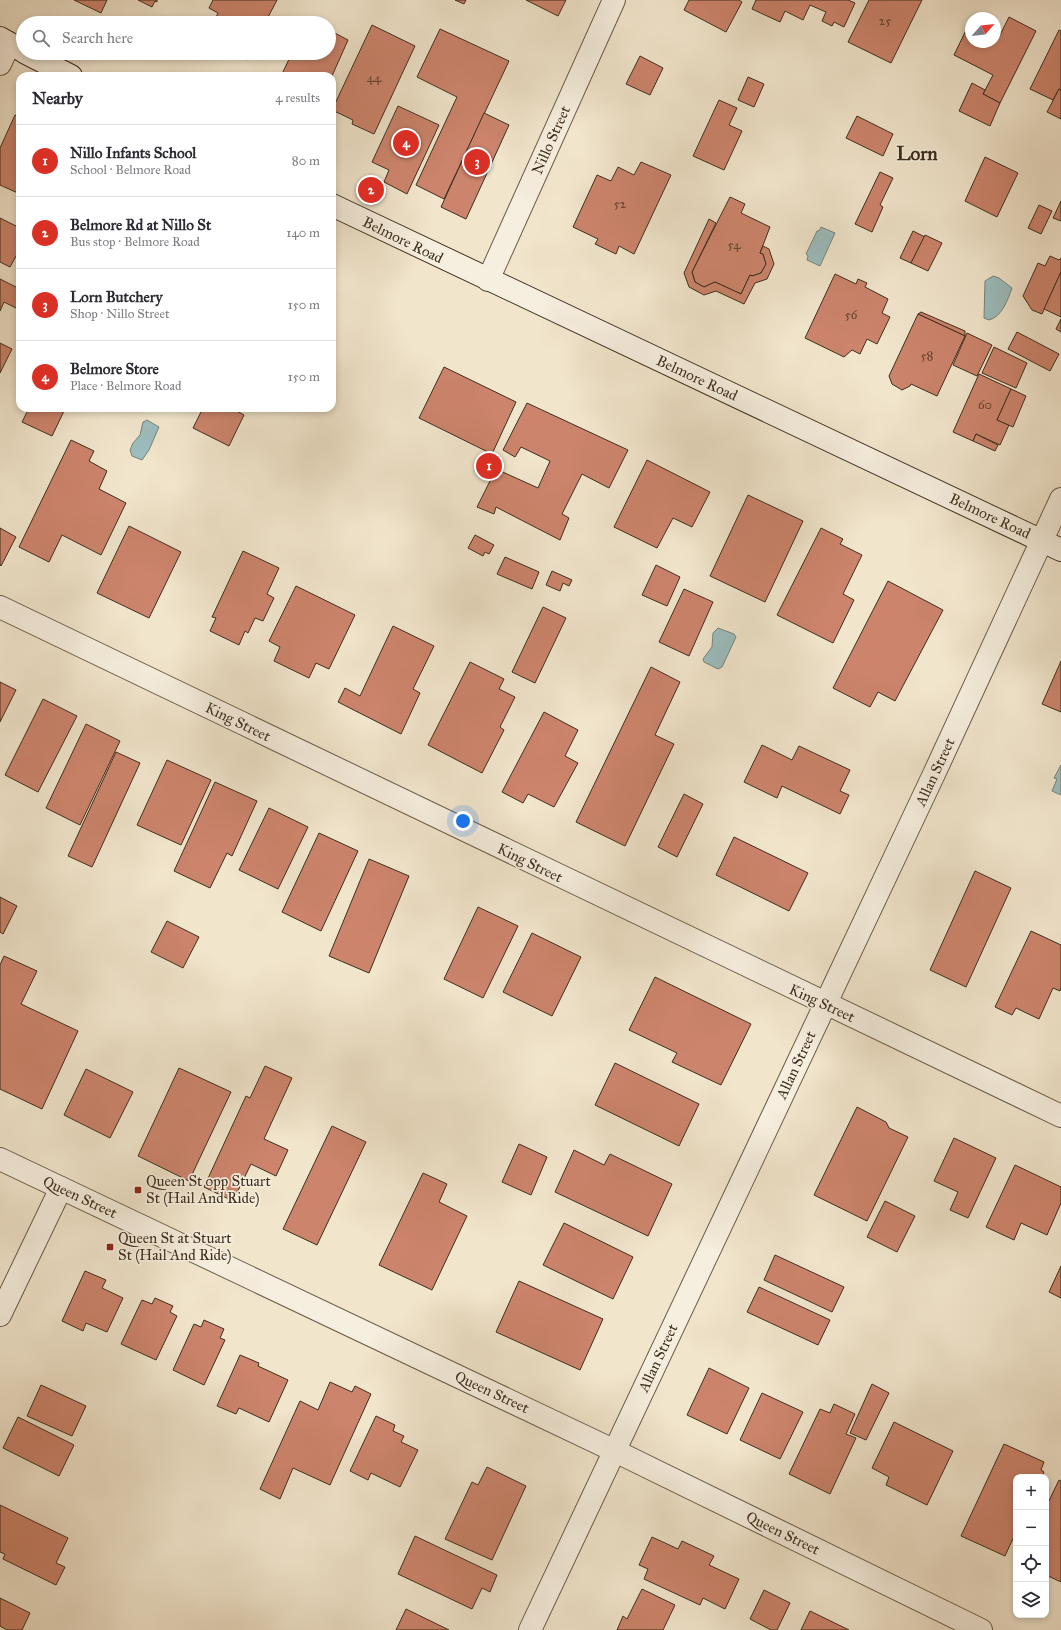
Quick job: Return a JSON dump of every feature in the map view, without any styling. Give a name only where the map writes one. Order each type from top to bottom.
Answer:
[{"type":"street","name":"Nillo Street","points":[[488,280],[614,0]]},
{"type":"street","points":[[0,64],[15,47]]},
{"type":"street","points":[[40,60],[63,72]]},
{"type":"street","name":"Belmore Road","points":[[336,207],[1052,545]]},
{"type":"street","name":"Allan Street","points":[[530,1630],[937,767],[1052,545],[1061,499]]},
{"type":"street","name":"King Street","points":[[0,607],[824,1004],[1061,1116]]},
{"type":"street","name":"Queen Street","points":[[0,1159],[615,1451],[981,1630]]},
{"type":"street","points":[[0,1315],[61,1188]]},
{"type":"water","points":[[821,227],[835,233],[820,266],[807,260],[808,256],[806,254],[817,231],[819,231]]},
{"type":"water","points":[[993,276],[999,278],[1012,288],[1001,311],[994,318],[989,320],[984,318],[985,281]]},
{"type":"water","points":[[147,420],[159,427],[149,450],[142,460],[132,456],[130,450],[133,443],[140,435],[143,422]]},
{"type":"water","points":[[718,628],[734,634],[736,637],[722,667],[718,669],[704,662],[703,659],[712,647],[713,633]]},
{"type":"water","points":[[1061,765],[1061,795],[1052,791],[1057,779],[1054,778]]},
{"type":"building","points":[[74,0],[107,0],[101,13]]},
{"type":"building","points":[[138,0],[157,0],[157,2],[155,1],[152,7]]},
{"type":"building","points":[[213,0],[277,0],[269,16],[216,16],[218,13],[209,8]]},
{"type":"building","points":[[455,0],[466,0],[464,4]]},
{"type":"building","points":[[526,0],[566,0],[558,16]]},
{"type":"building","points":[[689,0],[739,0],[742,2],[726,32],[684,10]]},
{"type":"building","points":[[756,0],[848,0],[855,3],[844,27],[834,22],[832,26],[822,21],[826,12],[810,5],[803,20],[785,11],[780,22],[752,9]]},
{"type":"building","points":[[869,0],[922,0],[891,63],[848,42]]},
{"type":"building","points":[[1009,17],[1036,31],[1000,103],[983,94],[993,75],[954,55],[965,32],[965,48],[1001,48],[1001,33]]},
{"type":"building","points":[[372,25],[415,46],[374,134],[352,124],[353,120],[336,112],[336,102]]},
{"type":"building","points":[[440,29],[509,61],[444,199],[416,185],[457,97],[417,77]]},
{"type":"building","points":[[1059,30],[1061,31],[1061,90],[1059,89],[1053,100],[1030,89]]},
{"type":"building","points":[[336,34],[348,40],[334,72],[283,72],[289,60],[336,60]]},
{"type":"building","points":[[640,56],[663,68],[650,95],[626,84]]},
{"type":"building","points":[[748,77],[764,84],[754,107],[738,100]]},
{"type":"building","points":[[972,83],[985,90],[983,94],[1000,103],[990,126],[959,111]]},
{"type":"building","points":[[1059,89],[1061,90],[1061,119],[1047,112]]},
{"type":"building","points":[[719,100],[737,108],[729,125],[742,131],[724,170],[693,156]]},
{"type":"building","points":[[398,106],[439,125],[407,194],[384,182],[389,170],[372,162]]},
{"type":"building","points":[[484,113],[509,125],[466,219],[441,207]]},
{"type":"building","points":[[16,115],[16,192],[0,185],[0,148]]},
{"type":"building","points":[[857,116],[893,134],[883,156],[846,138]]},
{"type":"building","points":[[985,157],[1018,173],[997,217],[965,201]]},
{"type":"building","points":[[641,162],[671,175],[634,254],[619,246],[616,254],[595,244],[598,239],[573,227],[597,175],[611,181],[618,167],[634,175]]},
{"type":"building","points":[[880,172],[893,178],[880,205],[883,207],[872,232],[855,224]]},
{"type":"building","points":[[730,197],[745,204],[741,213],[770,227],[760,253],[763,254],[766,264],[761,273],[752,276],[750,275],[741,294],[715,282],[704,287],[695,282],[692,272]]},
{"type":"building","points":[[1061,201],[1061,221],[1053,218]]},
{"type":"building","points":[[1039,205],[1052,211],[1041,234],[1028,228]]},
{"type":"building","points":[[0,218],[16,226],[16,256],[10,267],[0,262]]},
{"type":"building","points":[[709,219],[716,223],[692,272],[695,282],[704,287],[715,282],[741,294],[750,275],[752,276],[761,273],[766,264],[763,254],[760,253],[763,246],[769,249],[774,264],[767,279],[755,283],[744,304],[716,291],[704,295],[689,287],[684,273]]},
{"type":"building","points":[[913,231],[925,237],[911,263],[900,258]]},
{"type":"building","points":[[925,235],[942,243],[928,271],[911,263]]},
{"type":"building","points":[[1050,256],[1059,260],[1061,258],[1061,272],[1042,314],[1032,310],[1023,296],[1038,263],[1045,266]]},
{"type":"building","points":[[1061,272],[1061,317],[1044,309]]},
{"type":"building","points":[[835,274],[856,284],[858,279],[867,283],[865,287],[888,299],[882,313],[890,317],[877,344],[867,339],[860,354],[852,350],[844,357],[805,338]]},
{"type":"building","points":[[0,279],[16,287],[16,308],[4,302],[0,311]]},
{"type":"building","points":[[921,312],[965,331],[965,336],[918,314]]},
{"type":"building","points":[[918,314],[965,336],[937,396],[911,384],[902,390],[892,384],[889,376]]},
{"type":"building","points":[[1061,319],[1061,332],[1056,329]]},
{"type":"building","points":[[1017,332],[1059,354],[1050,371],[1008,349]]},
{"type":"building","points":[[967,333],[992,345],[977,376],[953,365]]},
{"type":"building","points":[[0,343],[12,349],[0,373]]},
{"type":"building","points":[[994,347],[1027,363],[1016,388],[982,373]]},
{"type":"building","points":[[444,367],[516,402],[492,454],[419,418]]},
{"type":"building","points":[[979,374],[1011,389],[997,420],[1009,425],[1000,445],[976,434],[973,441],[953,432]]},
{"type":"building","points":[[1011,389],[1026,396],[1013,427],[997,420]]},
{"type":"building","points":[[527,403],[628,450],[609,488],[582,474],[562,514],[569,518],[560,540],[496,507],[494,514],[477,507],[496,469],[538,488],[550,461],[521,447],[515,457],[503,450]]},
{"type":"building","points":[[27,412],[64,412],[52,436],[22,422]]},
{"type":"building","points":[[201,412],[238,412],[244,415],[229,446],[193,428]]},
{"type":"building","points":[[976,434],[998,445],[995,451],[973,441]]},
{"type":"building","points":[[71,440],[94,451],[89,461],[107,471],[99,489],[126,503],[101,555],[62,535],[49,562],[19,547]]},
{"type":"building","points":[[647,460],[710,492],[692,527],[673,518],[657,548],[614,527]]},
{"type":"building","points":[[748,495],[803,521],[765,602],[710,576]]},
{"type":"building","points":[[129,526],[181,552],[149,618],[97,593]]},
{"type":"building","points":[[0,528],[16,537],[1,566],[0,565]]},
{"type":"building","points":[[821,528],[843,539],[840,544],[862,555],[843,594],[854,600],[833,643],[777,615]]},
{"type":"building","points":[[475,535],[494,545],[489,554],[485,552],[483,556],[468,548]]},
{"type":"building","points":[[243,551],[279,568],[267,594],[274,598],[263,621],[255,618],[248,633],[245,631],[239,645],[210,631],[216,618],[212,617]]},
{"type":"building","points":[[505,557],[539,572],[532,589],[497,574]]},
{"type":"building","points":[[656,565],[680,577],[667,606],[642,595]]},
{"type":"building","points":[[552,571],[572,580],[569,586],[563,583],[560,591],[546,585]]},
{"type":"building","points":[[888,581],[943,610],[895,701],[878,692],[870,707],[833,688]]},
{"type":"building","points":[[296,586],[355,615],[329,669],[316,663],[309,678],[274,661],[280,647],[269,641]]},
{"type":"building","points":[[684,589],[713,602],[689,656],[659,642]]},
{"type":"building","points":[[543,607],[566,618],[535,683],[512,672]]},
{"type":"building","points":[[393,626],[434,646],[413,689],[420,693],[401,734],[338,702],[345,688],[360,696]]},
{"type":"building","points":[[1061,661],[1061,712],[1042,704]]},
{"type":"building","points":[[470,662],[504,679],[499,689],[515,697],[500,727],[504,730],[482,773],[428,745]]},
{"type":"building","points":[[651,667],[680,682],[655,735],[674,744],[625,846],[576,822]]},
{"type":"building","points":[[0,682],[16,690],[0,722]]},
{"type":"building","points":[[43,699],[77,716],[38,792],[5,775]]},
{"type":"building","points":[[544,712],[578,730],[565,756],[578,763],[554,807],[528,794],[523,803],[502,792]]},
{"type":"building","points":[[86,724],[120,741],[80,825],[46,808]]},
{"type":"building","points":[[762,745],[792,760],[799,746],[850,770],[840,791],[849,795],[840,814],[782,786],[777,798],[744,782]]},
{"type":"building","points":[[116,752],[140,763],[92,867],[68,856]]},
{"type":"building","points":[[167,760],[211,780],[181,845],[137,825]]},
{"type":"building","points":[[215,782],[257,801],[232,856],[227,853],[210,888],[174,871]]},
{"type":"building","points":[[684,794],[703,804],[677,857],[658,847]]},
{"type":"building","points":[[269,808],[308,827],[278,889],[239,870]]},
{"type":"building","points":[[319,833],[358,851],[321,931],[282,912]]},
{"type":"building","points":[[734,837],[808,873],[789,911],[716,875]]},
{"type":"building","points":[[369,859],[409,876],[369,973],[329,956]]},
{"type":"building","points":[[975,871],[1011,888],[966,987],[930,970]]},
{"type":"building","points":[[0,897],[17,906],[3,934],[0,932]]},
{"type":"building","points":[[478,907],[518,926],[483,998],[444,979]]},
{"type":"building","points":[[167,921],[199,937],[183,968],[151,952]]},
{"type":"building","points":[[1031,931],[1061,945],[1061,988],[1060,991],[1053,988],[1039,1019],[1016,1008],[1012,1015],[995,1007]]},
{"type":"building","points":[[532,933],[581,957],[552,1016],[503,992]]},
{"type":"building","points":[[4,956],[37,971],[21,1004],[78,1031],[42,1109],[0,1089],[0,965]]},
{"type":"building","points":[[655,977],[751,1024],[721,1085],[672,1062],[677,1053],[629,1030]]},
{"type":"building","points":[[615,1063],[699,1104],[679,1146],[595,1105]]},
{"type":"building","points":[[265,1066],[292,1078],[264,1139],[288,1150],[276,1176],[251,1164],[233,1201],[204,1187],[246,1096],[250,1098]]},
{"type":"building","points":[[179,1068],[231,1092],[189,1181],[138,1156]]},
{"type":"building","points":[[86,1069],[133,1092],[110,1138],[64,1115]]},
{"type":"building","points":[[857,1107],[886,1122],[889,1128],[908,1137],[867,1221],[814,1195]]},
{"type":"building","points":[[332,1126],[366,1142],[317,1245],[283,1229]]},
{"type":"building","points":[[954,1138],[996,1158],[968,1218],[950,1210],[958,1192],[934,1181]]},
{"type":"building","points":[[519,1144],[547,1157],[531,1195],[502,1182]]},
{"type":"building","points":[[574,1150],[604,1165],[610,1154],[672,1184],[648,1236],[555,1192]]},
{"type":"building","points":[[1015,1165],[1061,1187],[1061,1203],[1047,1235],[1021,1223],[1014,1240],[986,1227]]},
{"type":"building","points":[[423,1173],[447,1184],[439,1202],[467,1216],[432,1290],[379,1265]]},
{"type":"building","points":[[885,1201],[915,1216],[897,1252],[867,1237]]},
{"type":"building","points":[[564,1223],[633,1257],[613,1299],[543,1265]]},
{"type":"building","points":[[775,1255],[844,1287],[832,1312],[764,1280]]},
{"type":"building","points":[[1061,1266],[1061,1298],[1049,1292]]},
{"type":"building","points":[[85,1271],[106,1280],[102,1288],[123,1298],[107,1332],[86,1323],[83,1331],[62,1321]]},
{"type":"building","points":[[519,1281],[603,1319],[580,1370],[496,1332]]},
{"type":"building","points":[[759,1287],[830,1320],[818,1345],[747,1312]]},
{"type":"building","points":[[155,1298],[173,1306],[170,1312],[177,1316],[156,1360],[121,1344],[142,1300],[152,1304]]},
{"type":"building","points":[[204,1320],[224,1329],[220,1338],[225,1340],[204,1385],[173,1370],[194,1324],[201,1327]]},
{"type":"building","points":[[240,1355],[259,1363],[258,1366],[288,1380],[269,1422],[239,1408],[236,1414],[217,1406]]},
{"type":"building","points":[[709,1368],[749,1388],[727,1434],[687,1415]]},
{"type":"building","points":[[330,1382],[352,1392],[355,1386],[371,1394],[330,1485],[293,1468],[280,1499],[260,1489],[300,1401],[318,1410]]},
{"type":"building","points":[[872,1384],[889,1393],[866,1440],[850,1433]]},
{"type":"building","points":[[41,1385],[86,1406],[72,1436],[27,1416]]},
{"type":"building","points":[[762,1393],[803,1412],[780,1459],[740,1440]]},
{"type":"building","points":[[834,1404],[855,1414],[846,1434],[856,1438],[830,1494],[789,1474],[820,1409],[830,1413]]},
{"type":"building","points":[[376,1416],[395,1425],[393,1431],[404,1436],[401,1442],[418,1450],[400,1487],[371,1473],[368,1480],[350,1471]]},
{"type":"building","points":[[18,1417],[74,1445],[59,1476],[3,1448]]},
{"type":"building","points":[[894,1422],[953,1451],[927,1505],[886,1485],[889,1477],[872,1468]]},
{"type":"building","points":[[1004,1444],[1044,1462],[1041,1470],[1044,1472],[1043,1474],[1013,1474],[1013,1539],[1005,1556],[961,1536]]},
{"type":"building","points":[[487,1467],[526,1486],[492,1560],[445,1539],[472,1482],[478,1485]]},
{"type":"building","points":[[1059,1480],[1061,1481],[1061,1582],[1049,1576],[1049,1501]]},
{"type":"building","points":[[0,1505],[68,1538],[56,1563],[65,1567],[56,1585],[3,1559],[5,1554],[0,1552]]},
{"type":"building","points":[[415,1536],[497,1575],[490,1592],[482,1588],[472,1609],[398,1574]]},
{"type":"building","points":[[652,1537],[678,1549],[682,1541],[714,1556],[709,1565],[739,1579],[725,1609],[703,1598],[700,1605],[644,1579],[648,1569],[639,1565]]},
{"type":"building","points":[[642,1589],[675,1605],[663,1630],[617,1630],[623,1616],[627,1619]]},
{"type":"building","points":[[764,1590],[790,1603],[777,1630],[771,1630],[750,1619]]},
{"type":"building","points":[[0,1598],[30,1613],[22,1630],[7,1630],[0,1626]]},
{"type":"building","points":[[406,1609],[449,1630],[396,1630]]},
{"type":"building","points":[[810,1611],[849,1630],[801,1630]]},
{"type":"place","name":"Belmore Store","points":[[406,143]]},
{"type":"place","name":"Lorn Butchery","points":[[477,162]]},
{"type":"place","name":"Belmore Rd at Nillo St","points":[[371,190]]},
{"type":"place","name":"Nillo Infants School","points":[[489,466]]},
{"type":"place","name":"Queen St opp Stuart St (Hail And Ride)","points":[[138,1190]]},
{"type":"place","name":"Queen St at Stuart St (Hail And Ride)","points":[[110,1247]]},
{"type":"district","name":"Lorn","points":[[917,153]]}]
